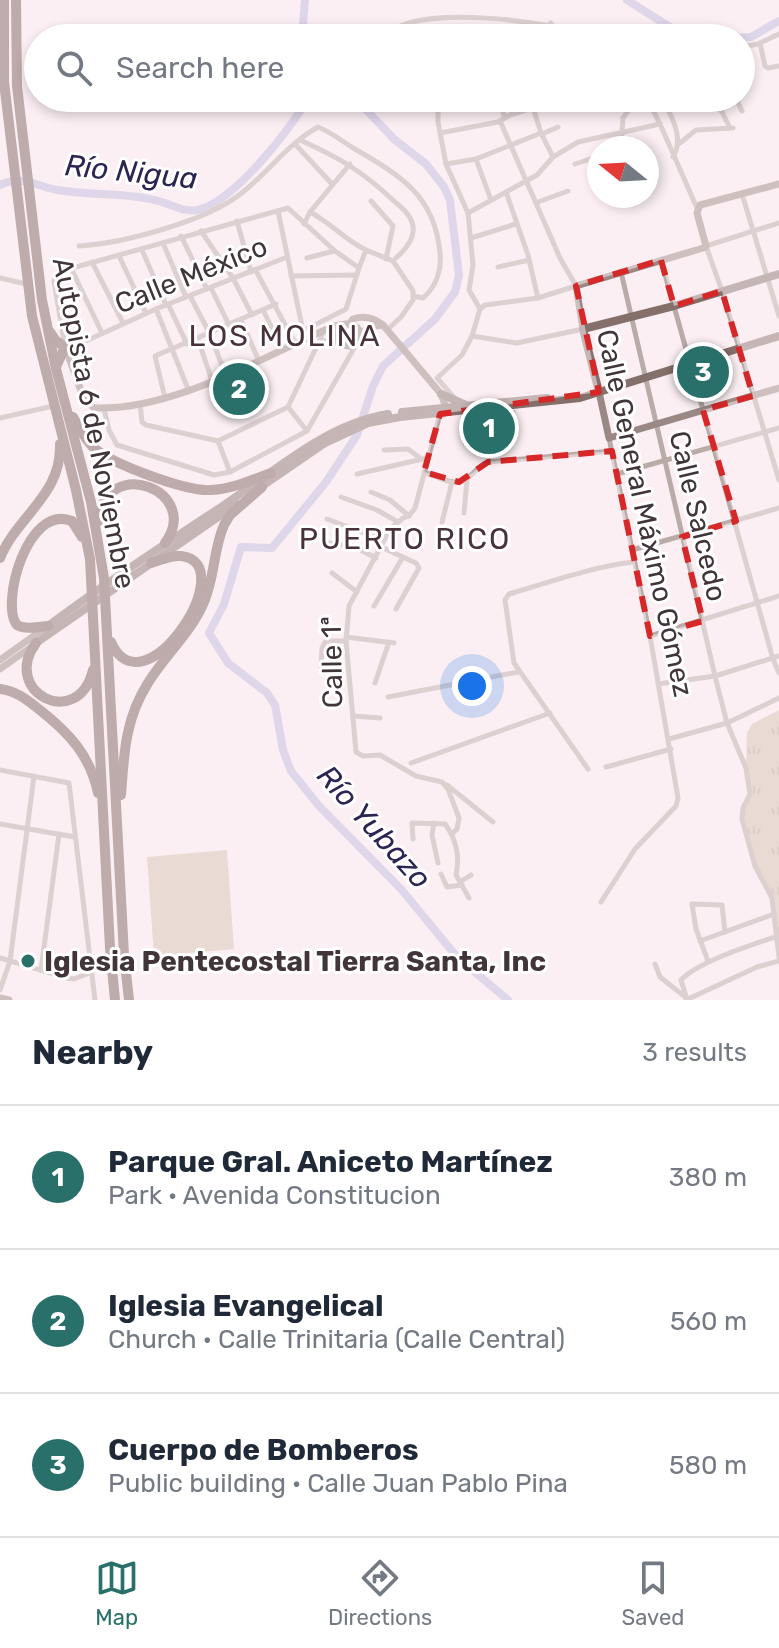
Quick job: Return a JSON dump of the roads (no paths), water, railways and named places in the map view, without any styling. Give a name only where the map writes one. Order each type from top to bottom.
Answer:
[{"type":"highway","name":"Autopista 6 de Noviembre","points":[[4,0],[1,24],[4,82],[26,272],[38,343],[60,405],[98,535],[109,636],[129,1000]]},
{"type":"highway","name":"Autopista 6 de Noviembre","points":[[16,0],[16,72],[38,272],[56,369],[59,422],[90,559],[115,1000]]},
{"type":"highway","points":[[46,323],[56,341],[65,347],[56,369]]},
{"type":"highway","points":[[60,405],[100,453],[166,480],[210,491],[271,473]]},
{"type":"highway","points":[[0,558],[20,525],[54,482],[60,450],[59,422]]},
{"type":"highway","points":[[98,535],[100,510],[105,499],[120,487],[139,484],[160,493],[174,514],[172,530],[165,543]]},
{"type":"highway","points":[[119,841],[124,742],[132,712],[148,682],[193,624],[204,604],[224,525],[230,515],[262,487]]},
{"type":"highway","points":[[48,626],[22,627],[15,624],[7,611],[5,595],[8,579],[24,545],[43,523],[57,518],[65,519],[72,521],[82,536],[90,559]]},
{"type":"highway","points":[[109,636],[120,657],[134,662],[148,661],[165,647],[196,605],[203,579],[196,563],[185,556],[177,556],[151,563]]},
{"type":"highway","points":[[36,643],[24,666],[26,681],[34,693],[56,702],[69,701],[82,694],[90,682],[96,657]]},
{"type":"highway","points":[[0,689],[19,694],[60,725],[88,763],[99,800],[105,910],[109,922]]},
{"type":"main road","points":[[583,329],[674,306],[779,274]]},
{"type":"main road","name":"Calle General Máximo Gómez","points":[[583,329],[599,392]]},
{"type":"main road","points":[[36,643],[165,543],[323,441],[368,420],[426,409],[566,401],[779,336]]},
{"type":"main road","points":[[438,391],[449,408]]},
{"type":"main road","points":[[426,409],[436,401],[438,391]]},
{"type":"main road","points":[[368,420],[467,405],[584,396]]},
{"type":"main road","points":[[120,579],[151,563],[323,441]]},
{"type":"main road","points":[[48,626],[79,608]]},
{"type":"street","points":[[396,24],[457,12],[515,15],[554,24]]},
{"type":"street","points":[[755,44],[779,34]]},
{"type":"street","points":[[760,43],[765,66],[779,66]]},
{"type":"street","points":[[438,112],[446,164],[468,213],[473,265],[469,290],[480,309]]},
{"type":"street","name":"Calle General Máximo Gómez","points":[[501,112],[511,145],[560,258],[576,286],[583,329]]},
{"type":"street","points":[[440,133],[521,112]]},
{"type":"street","points":[[534,112],[553,157]]},
{"type":"street","points":[[621,134],[623,118],[628,112]]},
{"type":"street","points":[[654,112],[697,208],[779,480]]},
{"type":"street","points":[[668,112],[680,143]]},
{"type":"street","points":[[673,158],[680,143],[696,130],[732,128],[722,112]]},
{"type":"street","points":[[468,213],[537,175],[553,157],[578,142],[660,124]]},
{"type":"street","points":[[446,164],[476,159],[558,127]]},
{"type":"street","points":[[79,246],[143,234],[215,210],[243,193],[315,128],[322,128],[394,172],[424,200],[438,235],[440,269],[428,294],[423,298],[414,296]]},
{"type":"street","points":[[297,142],[350,164],[408,214],[414,227],[411,239],[396,258]]},
{"type":"street","points":[[297,142],[332,184]]},
{"type":"street","points":[[476,159],[491,200]]},
{"type":"street","points":[[575,164],[587,160]]},
{"type":"street","points":[[304,224],[310,212],[350,164]]},
{"type":"street","points":[[697,208],[705,202],[779,184]]},
{"type":"street","points":[[538,202],[568,191]]},
{"type":"street","points":[[506,192],[538,298]]},
{"type":"street","points":[[742,194],[779,316]]},
{"type":"street","points":[[371,201],[393,226],[386,259]]},
{"type":"street","points":[[358,271],[288,208],[71,268],[58,272],[54,278],[65,347],[88,404],[104,409],[165,398],[226,376],[296,344],[304,335],[346,309],[366,250]]},
{"type":"street","points":[[278,211],[304,335]]},
{"type":"street","points":[[310,212],[324,219],[350,243],[399,267],[414,296]]},
{"type":"street","points":[[237,221],[254,271],[276,304],[296,344]]},
{"type":"street","points":[[371,492],[390,500],[409,516],[415,508],[424,472],[424,458],[449,408],[437,378],[462,355],[480,309],[485,305],[538,298],[779,223]]},
{"type":"street","points":[[471,238],[516,224]]},
{"type":"street","points":[[201,231],[233,278],[252,315]]},
{"type":"street","points":[[181,236],[229,325]]},
{"type":"street","points":[[163,243],[210,334],[226,376]]},
{"type":"street","points":[[142,250],[187,344]]},
{"type":"street","points":[[307,258],[335,251]]},
{"type":"street","points":[[119,256],[146,314]]},
{"type":"street","name":"Calle México","points":[[65,347],[287,257]]},
{"type":"street","points":[[498,267],[529,260]]},
{"type":"street","points":[[661,260],[779,673]]},
{"type":"street","points":[[92,262],[123,323]]},
{"type":"street","points":[[71,268],[102,333]]},
{"type":"street","points":[[291,276],[358,271]]},
{"type":"street","name":"Calle Salcedo","points":[[621,271],[715,676],[727,723],[746,768],[750,794],[743,808],[742,819],[755,866],[772,898],[779,959]]},
{"type":"street","points":[[0,278],[28,284]]},
{"type":"street","points":[[104,409],[109,430],[117,445],[214,475],[230,472],[307,431],[361,333],[371,327],[385,328],[401,317],[414,296]]},
{"type":"street","points":[[165,398],[154,360],[158,355],[276,304]]},
{"type":"street","points":[[156,309],[188,389]]},
{"type":"street","points":[[263,310],[283,350]]},
{"type":"street","points":[[341,343],[338,334],[353,319],[375,319],[438,391]]},
{"type":"street","points":[[241,320],[259,361]]},
{"type":"street","points":[[304,335],[348,324],[355,325],[361,333]]},
{"type":"street","points":[[472,336],[517,343],[583,329]]},
{"type":"street","points":[[140,404],[142,422],[146,425],[218,441],[288,407],[325,330]]},
{"type":"street","points":[[198,339],[212,381]]},
{"type":"street","points":[[320,340],[349,346],[357,343]]},
{"type":"street","points":[[609,438],[779,388]]},
{"type":"street","name":"Calle General Máximo Gómez","points":[[599,392],[650,636],[678,798],[676,806],[635,849],[601,902]]},
{"type":"street","points":[[0,418],[60,405]]},
{"type":"street","points":[[288,407],[307,431]]},
{"type":"street","points":[[617,474],[779,428]]},
{"type":"street","points":[[218,441],[230,472]]},
{"type":"street","points":[[384,450],[408,449],[424,458]]},
{"type":"street","points":[[464,513],[467,480],[479,466],[488,462],[612,451]]},
{"type":"street","points":[[357,474],[424,458]]},
{"type":"street","points":[[424,472],[452,482],[467,480]]},
{"type":"street","points":[[442,522],[452,482]]},
{"type":"street","points":[[341,497],[377,510],[398,522]]},
{"type":"street","points":[[632,550],[779,508]]},
{"type":"street","name":"Calle 1ª","points":[[409,516],[390,529],[349,606],[346,639],[353,744],[358,756],[380,755],[416,776],[442,782]]},
{"type":"street","points":[[327,519],[416,563],[419,568],[396,609]]},
{"type":"street","points":[[329,543],[353,546],[376,558]]},
{"type":"street","points":[[374,606],[403,557]]},
{"type":"street","points":[[588,769],[518,672],[505,600],[509,594],[591,570],[633,562]]},
{"type":"street","points":[[332,573],[357,592]]},
{"type":"street","points":[[650,636],[779,596]]},
{"type":"street","points":[[0,660],[48,626]]},
{"type":"street","points":[[321,667],[322,648],[326,641],[346,639],[392,643],[375,683]]},
{"type":"street","points":[[0,669],[36,643]]},
{"type":"street","points":[[658,684],[715,676],[776,658]]},
{"type":"street","points":[[388,697],[518,672]]},
{"type":"street","points":[[669,739],[727,723],[779,698]]},
{"type":"street","points":[[411,763],[550,713]]},
{"type":"street","points":[[353,716],[380,718]]},
{"type":"street","points":[[606,767],[671,749]]},
{"type":"street","points":[[0,770],[69,783],[95,1000]]},
{"type":"street","points":[[0,990],[10,961],[34,776]]},
{"type":"street","points":[[442,782],[493,822]]},
{"type":"street","points":[[442,782],[448,789],[459,818],[457,829],[452,834]]},
{"type":"street","points":[[434,823],[432,835],[438,863]]},
{"type":"street","points":[[0,824],[75,837]]},
{"type":"street","points":[[413,839],[410,824],[445,824],[452,834],[459,865],[456,875],[469,898]]},
{"type":"street","points":[[41,970],[59,834]]},
{"type":"street","points":[[441,874],[447,887],[461,883],[471,875]]},
{"type":"street","points":[[708,961],[692,904],[722,905],[725,932]]},
{"type":"street","points":[[700,941],[774,914]]},
{"type":"street","points":[[687,1000],[683,977],[708,961],[775,937]]},
{"type":"street","points":[[0,958],[74,979],[92,972]]},
{"type":"street","points":[[687,1000],[779,959]]},
{"type":"street","points":[[655,964],[660,977],[687,1000]]},
{"type":"street","points":[[0,998],[9,1000]]},
{"type":"waterway","name":"Río Nigua","points":[[303,24],[305,0]]},
{"type":"waterway","name":"Río Nigua","points":[[627,0],[665,24]]},
{"type":"waterway","name":"Río Nigua","points":[[755,35],[779,21]]},
{"type":"waterway","name":"Río Nigua","points":[[0,185],[22,181],[58,190],[149,199],[197,210],[227,194],[243,180],[299,112]]},
{"type":"waterway","name":"Río Yubazo","points":[[368,112],[395,140],[426,164],[444,187],[450,200],[459,275],[455,292],[435,319],[383,366],[357,435],[326,482],[272,548],[241,547],[224,604],[209,633],[228,663],[267,693],[275,705],[283,750],[291,771],[319,806],[401,889],[457,957],[508,1000]]},
{"type":"place","name":"Cuerpo de Bomberos","points":[[703,372]]},
{"type":"place","name":"Iglesia Evangelical","points":[[239,389]]},
{"type":"place","name":"Parque Gral. Aniceto Martínez","points":[[489,428]]},
{"type":"place","name":"Iglesia Pentecostal Tierra Santa, Inc","points":[[28,961]]},
{"type":"district","name":"LOS MOLINA","points":[[285,336]]},
{"type":"district","name":"PUERTO RICO","points":[[405,539]]}]
